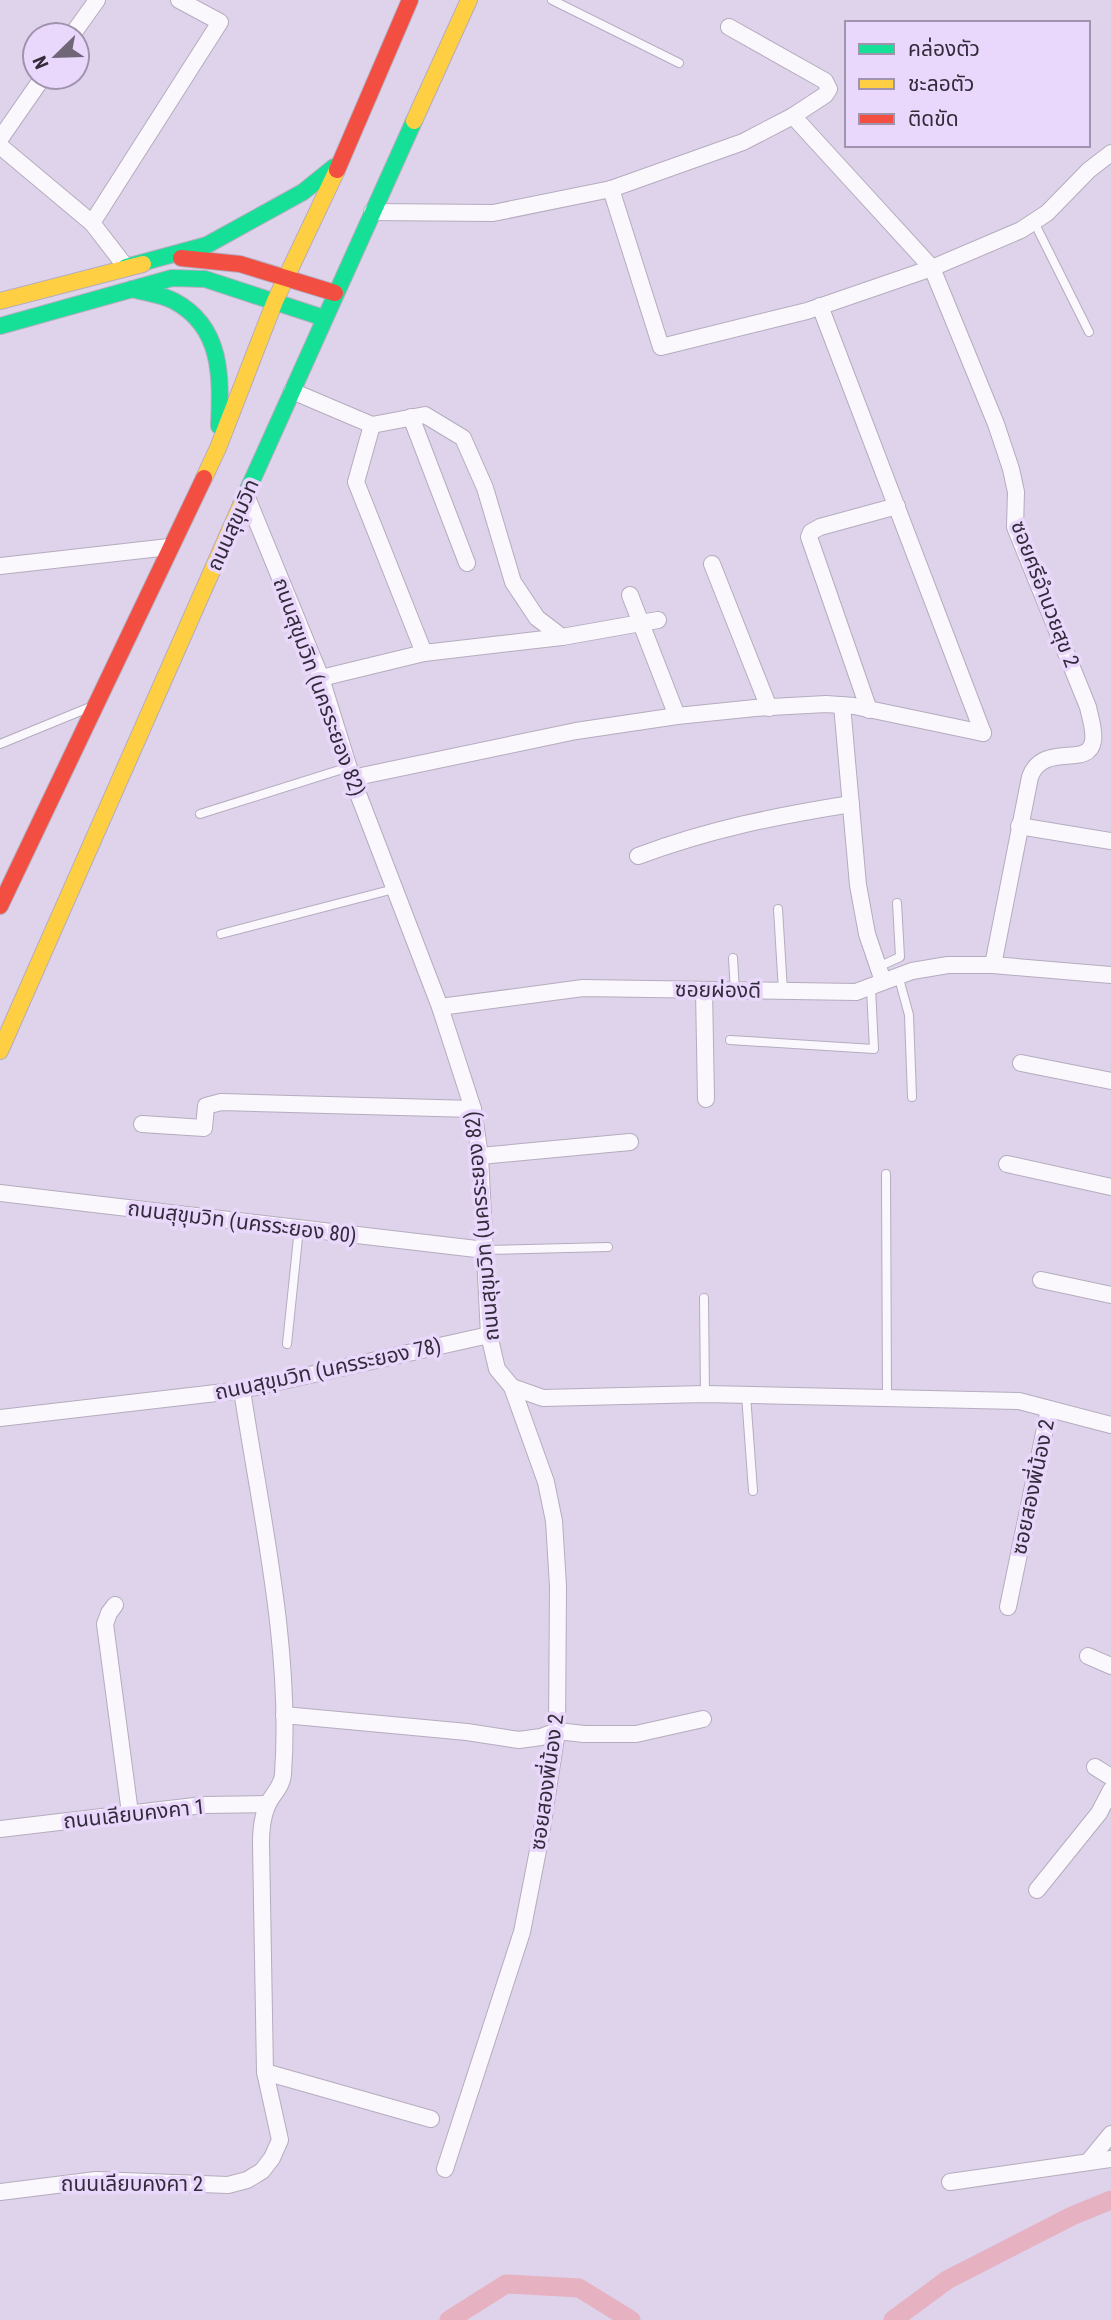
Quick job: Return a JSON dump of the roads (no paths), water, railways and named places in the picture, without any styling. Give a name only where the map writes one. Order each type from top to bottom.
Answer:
[{"type":"main road","points":[[0,906],[9,878],[218,448],[275,301],[341,162],[410,0]]},
{"type":"main road","name":"ถนนสุขุมวิท","points":[[0,1051],[335,293],[469,0]]},
{"type":"main road","points":[[0,301],[207,245],[303,192],[341,162]]},
{"type":"main road","points":[[126,267],[170,258],[208,257],[335,293]]},
{"type":"main road","points":[[0,326],[172,278],[205,279],[324,318]]},
{"type":"main road","points":[[132,289],[173,300],[190,311],[207,330],[218,354],[221,379],[218,448]]},
{"type":"street","points":[[82,21],[97,0]]},
{"type":"street","points":[[92,223],[220,22],[179,0]]},
{"type":"street","points":[[372,212],[493,213],[611,189],[743,142],[825,96],[828,89],[825,81],[729,27]]},
{"type":"street","points":[[0,139],[33,91]]},
{"type":"street","name":"ซอยศรีอำนวยสุข 2","points":[[793,116],[932,268],[996,424],[1015,484],[1015,527],[1088,707],[1093,743],[1086,752],[1043,759],[1035,766],[1030,777],[993,965]]},
{"type":"street","points":[[0,146],[92,223],[126,267]]},
{"type":"street","points":[[611,189],[661,346],[820,306],[932,268],[1034,222],[1088,170],[1111,153]]},
{"type":"street","points":[[351,773],[677,716],[769,708],[842,705],[983,733],[820,306]]},
{"type":"street","points":[[292,391],[372,425],[425,415],[463,438],[485,488],[513,582],[537,618],[562,637]]},
{"type":"street","points":[[411,417],[467,563]]},
{"type":"street","points":[[372,425],[356,482],[424,653]]},
{"type":"street","name":"ถนนสุขุมวิท (นครระยอง 82)","points":[[246,495],[321,677],[351,773],[440,1007],[473,1109],[480,1156],[489,1335],[497,1369],[512,1387]]},
{"type":"street","points":[[869,710],[809,537],[811,532],[820,527],[897,506]]},
{"type":"street","points":[[0,566],[169,547]]},
{"type":"street","points":[[712,564],[769,708]]},
{"type":"street","points":[[630,595],[677,716]]},
{"type":"street","points":[[321,677],[424,653],[562,637],[658,620]]},
{"type":"street","points":[[842,705],[862,910],[883,978]]},
{"type":"street","points":[[638,856],[689,837],[772,816],[851,804]]},
{"type":"street","points":[[1019,826],[1111,841]]},
{"type":"street","name":"ซอยผ่องดี","points":[[440,1007],[583,988],[856,992],[883,978],[928,967],[993,965],[1111,975]]},
{"type":"street","points":[[704,990],[706,1099]]},
{"type":"street","points":[[1021,1063],[1111,1081]]},
{"type":"street","points":[[142,1124],[204,1128],[206,1106],[221,1102],[473,1109]]},
{"type":"street","points":[[480,1156],[630,1142]]},
{"type":"street","points":[[1007,1164],[1111,1187]]},
{"type":"street","name":"ถนนสุขุมวิท (นครระยอง 80)","points":[[0,1193],[485,1250]]},
{"type":"street","points":[[1041,1280],[1111,1295]]},
{"type":"street","name":"ถนนสุขุมวิท (นครระยอง 78)","points":[[0,1418],[242,1390],[489,1335]]},
{"type":"street","points":[[512,1387],[543,1398],[705,1394],[1019,1401],[1111,1424]]},
{"type":"street","name":"ซอยสองพี่น้อง 2","points":[[444,2169],[522,1932],[557,1731],[556,1532],[546,1482],[512,1387]]},
{"type":"street","points":[[242,1390],[280,1636],[284,1715],[282,1782],[268,1804],[261,1829],[265,2072],[431,2119]]},
{"type":"street","name":"ซอยสองพี่น้อง 2","points":[[1008,1607],[1049,1409]]},
{"type":"street","points":[[115,1605],[105,1624],[130,1813]]},
{"type":"street","points":[[1088,1656],[1111,1666]]},
{"type":"street","points":[[284,1715],[467,1732],[519,1741],[557,1731],[636,1734],[703,1719]]},
{"type":"street","points":[[1095,1767],[1111,1777]]},
{"type":"street","points":[[1037,1890],[1098,1813],[1111,1790]]},
{"type":"street","name":"ถนนเลียบคงคา 1","points":[[0,1829],[203,1805],[268,1804]]},
{"type":"street","name":"ถนนเลียบคงคา 2","points":[[0,2192],[96,2180],[228,2185],[247,2180],[262,2171],[281,2140],[265,2072]]},
{"type":"street","points":[[1088,2162],[1111,2134]]},
{"type":"street","points":[[950,2182],[1111,2159]]},
{"type":"lane","points":[[552,0],[679,63]]},
{"type":"lane","points":[[1034,222],[1089,332]]},
{"type":"lane","points":[[0,744],[94,706]]},
{"type":"lane","points":[[200,814],[351,773]]},
{"type":"lane","points":[[221,934],[394,889]]},
{"type":"lane","points":[[730,1040],[874,1049],[883,978],[900,957],[897,903]]},
{"type":"lane","points":[[778,909],[783,991]]},
{"type":"lane","points":[[733,958],[735,991]]},
{"type":"lane","points":[[883,978],[909,1015],[912,1097]]},
{"type":"lane","points":[[886,1174],[887,1398]]},
{"type":"lane","points":[[287,1344],[299,1228]]},
{"type":"lane","points":[[485,1250],[608,1247]]},
{"type":"lane","points":[[704,1298],[705,1394]]},
{"type":"lane","points":[[746,1395],[753,1491]]},
{"type":"waterway","points":[[893,2320],[947,2280],[1072,2216],[1111,2200]]},
{"type":"waterway","points":[[449,2320],[506,2284],[579,2288],[631,2320]]}]
